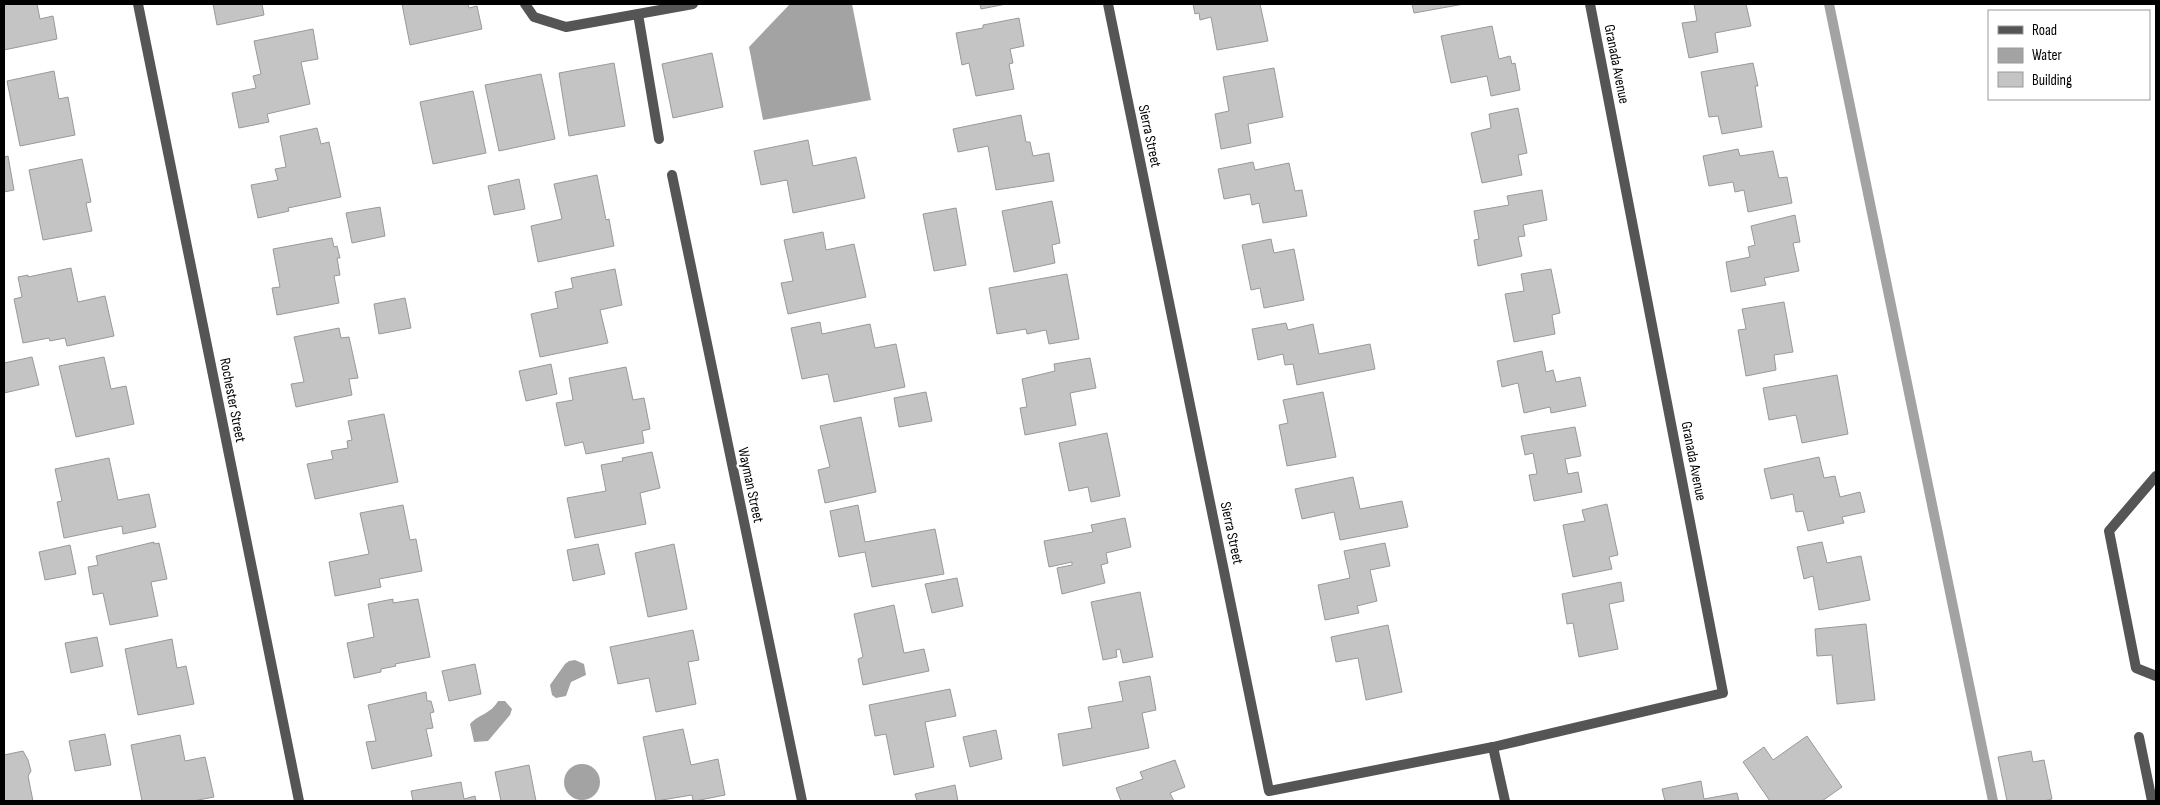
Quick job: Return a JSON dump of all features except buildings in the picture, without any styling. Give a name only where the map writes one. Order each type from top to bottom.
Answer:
[{"type":"street","name":"Rochester Street","points":[[138,4],[299,801]]},
{"type":"street","points":[[525,4],[534,17],[566,27],[693,4]]},
{"type":"street","name":"Sierra Street","points":[[1108,4],[1269,791],[1493,747]]},
{"type":"street","name":"Granada Avenue","points":[[1493,747],[1723,693],[1590,4]]},
{"type":"street","points":[[638,14],[659,139]]},
{"type":"street","name":"Wayman Street","points":[[672,175],[802,801]]},
{"type":"street","points":[[2156,476],[2109,531],[2136,668],[2156,676]]},
{"type":"street","points":[[2139,737],[2152,801]]},
{"type":"street","points":[[1493,747],[1505,801]]},
{"type":"water","points":[[790,4],[852,4],[871,100],[763,120],[749,47]]},
{"type":"water","points":[[575,660],[584,664],[586,675],[571,682],[566,696],[556,698],[552,695],[550,685],[569,661]]},
{"type":"water","points":[[498,701],[505,701],[512,709],[510,715],[488,741],[474,742],[470,724],[492,709]]},
{"type":"water","points":[[582,764],[594,770],[600,782],[594,794],[582,800],[570,794],[564,782],[570,770]]},
{"type":"waterway","points":[[1829,4],[1993,801]]}]
